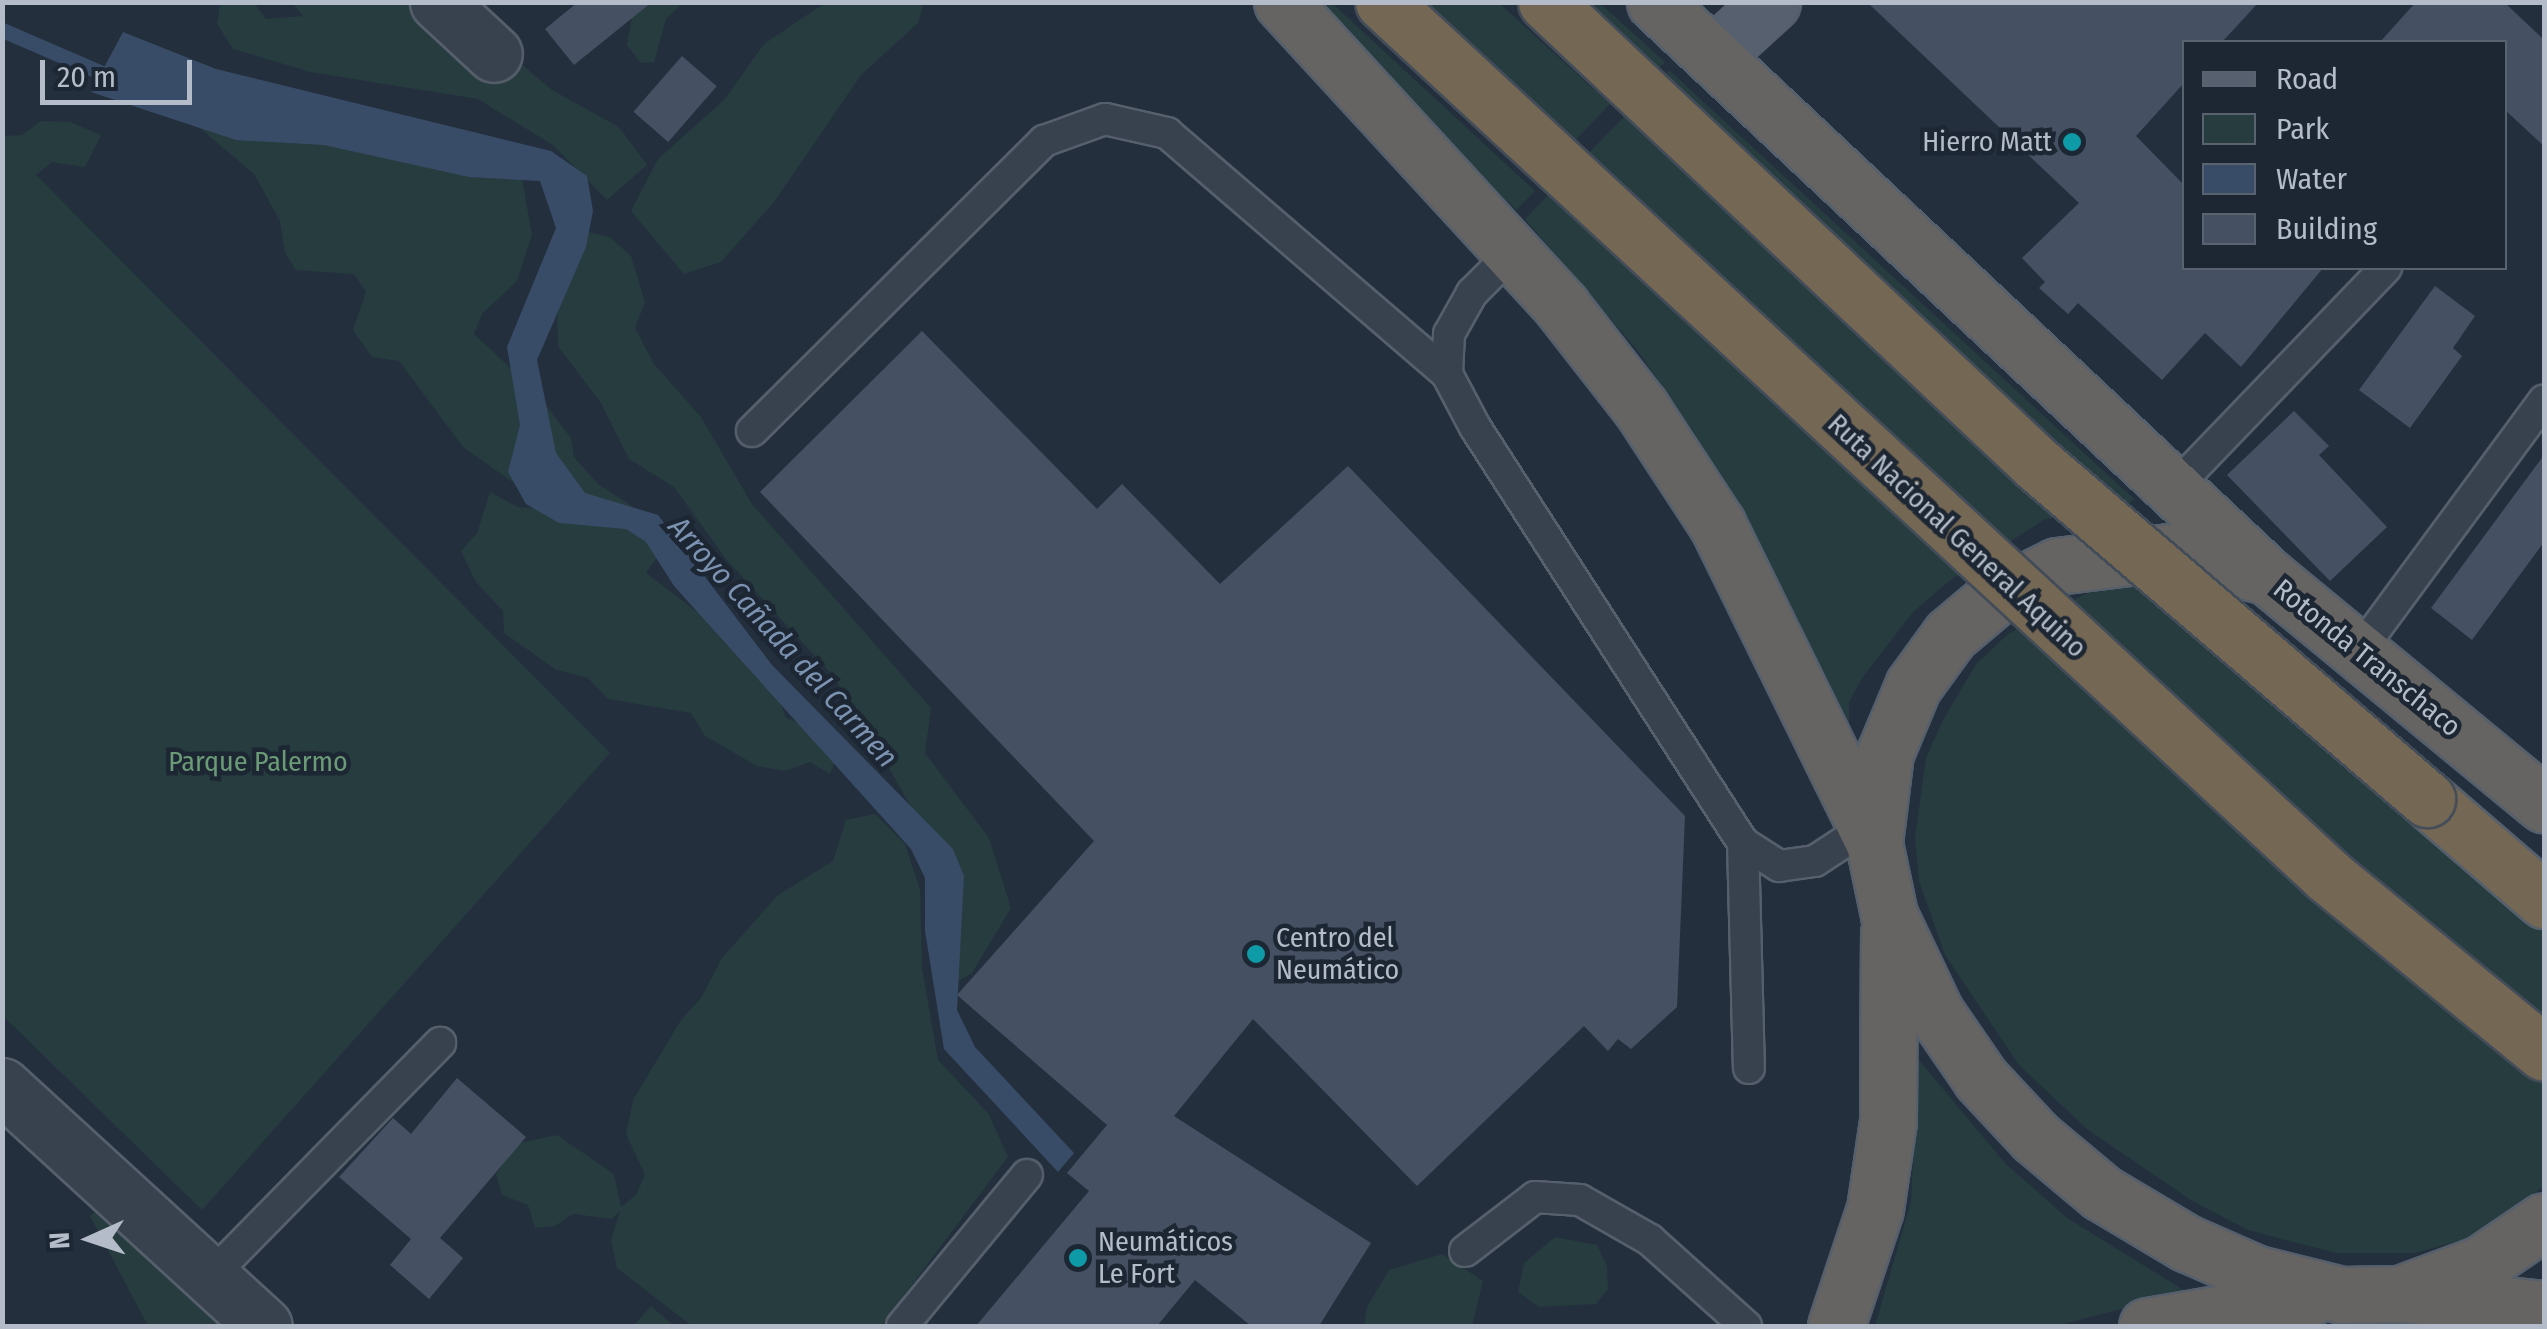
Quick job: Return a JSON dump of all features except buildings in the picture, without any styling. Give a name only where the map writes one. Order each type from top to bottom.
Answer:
[{"type":"highway","points":[[1282,2],[1512,253],[1641,408],[1717,524],[1871,835]]},
{"type":"highway","name":"Ruta Nacional General Aquino","points":[[1383,2],[2328,876],[2544,1053]]},
{"type":"highway","points":[[1546,2],[2038,466],[2544,900]]},
{"type":"highway","points":[[1655,2],[2267,576]]},
{"type":"highway","name":"Rotonda Transchaco","points":[[2544,804],[2267,576],[2169,552],[2056,566],[1995,598],[1950,635],[1913,686],[1885,753],[1871,835],[1889,915],[1935,1012],[1981,1079],[2035,1136],[2102,1193],[2240,1266],[2342,1295],[2400,1294],[2481,1264],[2544,1221]]},
{"type":"highway","points":[[1836,1326],[1875,1209],[1888,1121],[1889,915]]},
{"type":"highway","points":[[2400,1294],[2544,1310]]},
{"type":"highway","points":[[2147,1326],[2250,1304],[2342,1295]]},
{"type":"main road","points":[[1249,2],[1466,204]]},
{"type":"main road","points":[[1712,56],[1772,2]]},
{"type":"street","points":[[438,2],[494,54]]},
{"type":"street","points":[[2,1086],[264,1326]]},
{"type":"lane","points":[[752,431],[1044,141],[1105,119],[1167,133],[1448,374],[1743,843],[1779,866],[1815,861],[1871,835]]},
{"type":"lane","points":[[1448,374],[1449,334],[1472,293],[1512,253]]},
{"type":"lane","points":[[2174,488],[2384,270]]},
{"type":"lane","points":[[2360,650],[2544,400]]},
{"type":"lane","points":[[1743,843],[1749,1068]]},
{"type":"lane","points":[[211,1276],[440,1043]]},
{"type":"lane","points":[[902,1326],[1027,1175]]},
{"type":"lane","points":[[1465,1251],[1535,1196],[1580,1200],[1650,1240],[1746,1326]]},
{"type":"green space","points":[[220,3],[254,3],[266,19],[303,16],[292,3],[449,3],[552,90],[619,127],[647,165],[607,200],[553,145],[478,99],[310,72],[233,49],[217,24]]},
{"type":"green space","points":[[634,3],[683,3],[666,19],[654,62],[641,63],[627,45]]},
{"type":"green space","points":[[825,3],[924,3],[918,23],[861,75],[774,202],[721,262],[684,274],[631,211],[658,159],[725,99],[764,44]]},
{"type":"green space","points":[[1302,3],[1332,3],[1535,191],[1516,210]]},
{"type":"green space","points":[[1422,3],[1499,3],[1610,104],[1574,142]]},
{"type":"green space","points":[[1586,3],[1600,3],[1665,62],[1658,69]]},
{"type":"green space","points":[[1669,70],[2134,499],[2125,508],[2045,519],[1949,581],[1913,612],[1863,677],[1849,702],[1849,736],[1695,434],[1637,350],[1525,219]]},
{"type":"green space","points":[[174,106],[520,167],[532,235],[517,281],[482,314],[474,334],[534,390],[571,438],[574,457],[598,484],[638,510],[662,551],[646,573],[709,621],[778,697],[786,718],[806,726],[836,759],[830,774],[810,762],[785,771],[757,766],[705,736],[691,713],[608,699],[588,678],[555,669],[504,633],[503,611],[476,582],[461,551],[477,533],[490,492],[518,507],[552,510],[463,447],[399,361],[372,357],[353,330],[366,292],[354,274],[296,270],[285,253],[280,221],[254,174]]},
{"type":"green space","name":"Parque Palermo","points":[[41,121],[70,122],[101,135],[85,167],[52,162],[36,175],[610,753],[202,1210],[3,1016],[2,136],[22,135]]},
{"type":"green space","points":[[588,232],[610,237],[631,256],[645,302],[635,328],[654,364],[701,417],[752,504],[931,708],[925,753],[989,838],[1011,908],[972,973],[953,984],[919,821],[833,676],[726,559],[674,487],[629,459],[601,403],[558,346],[557,302]]},
{"type":"green space","points":[[2128,584],[2194,587],[2244,609],[2408,743],[2544,872],[2544,1186],[2480,1235],[2415,1253],[2336,1253],[2248,1230],[2194,1202],[2088,1130],[2019,1065],[1945,955],[1919,881],[1915,837],[1926,758],[1942,722],[1976,664],[2008,634],[2085,594]]},
{"type":"green space","points":[[875,814],[905,844],[920,890],[922,968],[938,1060],[988,1113],[1008,1157],[881,1326],[692,1326],[617,1268],[611,1240],[620,1211],[612,1219],[573,1214],[555,1226],[535,1228],[528,1205],[502,1195],[496,1174],[514,1144],[557,1135],[614,1174],[621,1207],[636,1195],[645,1175],[626,1134],[633,1100],[681,1020],[701,998],[722,958],[778,895],[833,861],[846,820]]},
{"type":"green space","points":[[1918,1059],[2005,1163],[2067,1218],[2187,1292],[2056,1326],[1875,1326],[1911,1202]]},
{"type":"green space","points":[[116,1193],[290,1326],[148,1326],[90,1216]]},
{"type":"green space","points":[[1555,1237],[1597,1245],[1607,1266],[1608,1289],[1596,1304],[1539,1307],[1518,1292],[1524,1263]]},
{"type":"green space","points":[[1442,1254],[1483,1281],[1472,1326],[1364,1326],[1367,1307],[1389,1270]]},
{"type":"green space","points":[[651,1306],[674,1326],[633,1326]]},
{"type":"water","points":[[123,32],[216,69],[551,151],[587,176],[593,211],[586,247],[537,360],[556,453],[585,493],[658,515],[772,665],[953,849],[964,876],[957,1010],[975,1047],[1074,1153],[1058,1172],[944,1049],[925,931],[925,878],[911,849],[674,586],[646,542],[626,529],[559,523],[526,504],[508,472],[520,425],[507,347],[556,228],[540,181],[469,177],[324,145],[236,140],[91,92]]},
{"type":"waterway","name":"Arroyo Cañada del Carmen","points":[[2,30],[118,80]]},
{"type":"place","name":"Hierro Matt","points":[[2072,142]]},
{"type":"place","name":"Centro del Neumático","points":[[1256,954]]},
{"type":"place","name":"Neumáticos Le Fort","points":[[1078,1258]]}]
